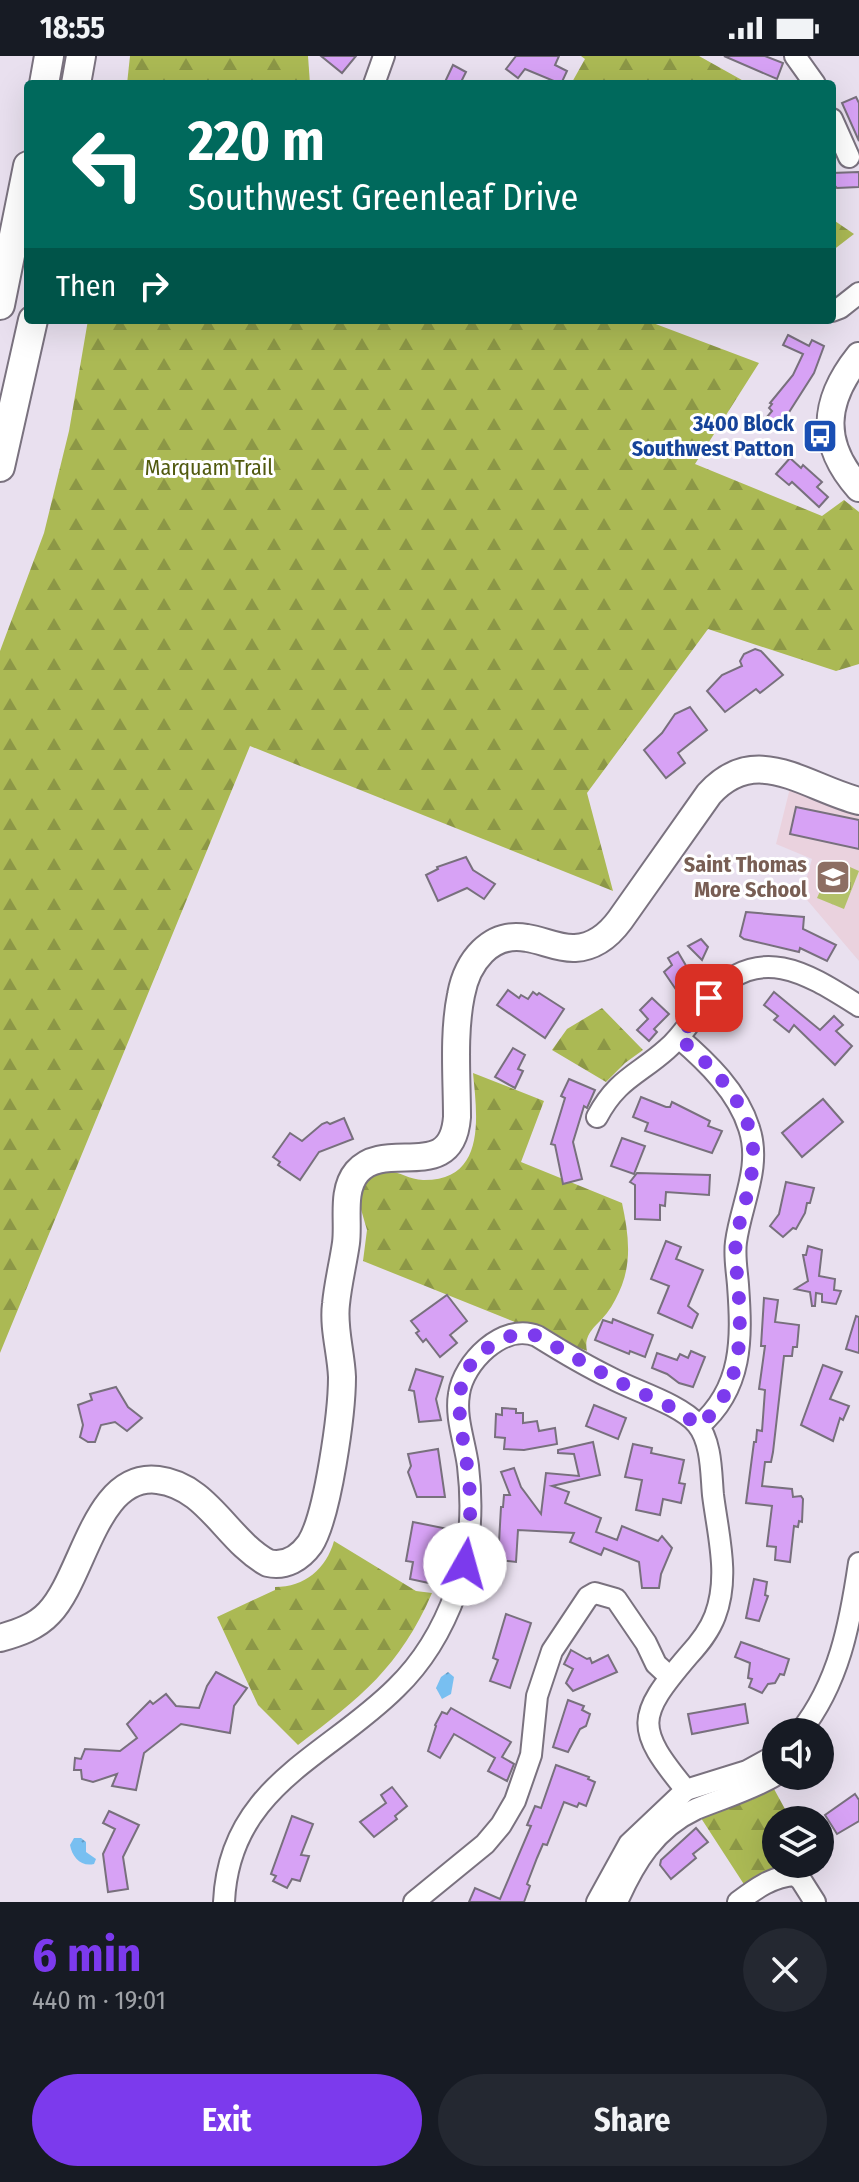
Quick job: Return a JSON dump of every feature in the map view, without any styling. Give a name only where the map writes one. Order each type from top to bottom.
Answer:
[{"type":"highway","points":[[45,80],[49,56]]},
{"type":"highway","points":[[77,80],[81,56]]},
{"type":"highway","points":[[0,305],[24,186]]},
{"type":"highway","points":[[0,467],[32,324]]},
{"type":"main road","points":[[859,356],[840,382],[830,414],[835,451],[845,471],[859,488]]},
{"type":"main road","points":[[0,1638],[31,1627],[47,1616],[59,1601],[109,1502],[132,1482],[151,1479],[182,1486],[268,1563],[292,1561],[312,1542],[333,1462],[341,1392],[336,1306],[346,1242],[349,1189],[356,1173],[368,1163],[435,1155],[454,1137],[461,992],[471,967],[488,945],[516,936],[576,948],[605,936],[620,920],[709,794],[725,779],[742,770],[777,771],[859,801]]},
{"type":"street","points":[[375,80],[384,56]]},
{"type":"street","points":[[795,56],[812,80]]},
{"type":"street","points":[[836,128],[849,157]]},
{"type":"street","points":[[836,310],[859,293]]},
{"type":"street","points":[[597,1117],[614,1090],[668,1049],[716,990],[737,974],[759,967],[795,970],[859,1006]]},
{"type":"street","points":[[679,1038],[713,1070],[735,1099],[745,1115],[754,1148],[754,1165],[735,1250],[740,1350],[721,1401],[699,1426]]},
{"type":"street","points":[[224,1902],[235,1849],[248,1822],[269,1793],[302,1761],[394,1691],[424,1657],[446,1615],[465,1564],[471,1514],[468,1465],[458,1408],[459,1390],[466,1372],[479,1355],[513,1334],[530,1333],[677,1410],[699,1426],[711,1470],[723,1567],[722,1592],[716,1615],[705,1636],[651,1703],[648,1720],[649,1738],[664,1764],[686,1790]]},
{"type":"street","points":[[809,1718],[825,1693],[839,1661],[859,1563]]},
{"type":"street","points":[[414,1902],[485,1844],[515,1801],[531,1755],[537,1696],[552,1651],[588,1597],[595,1593],[616,1599],[646,1643],[656,1664],[670,1677]]},
{"type":"street","points":[[822,1718],[826,1710],[825,1693]]},
{"type":"street","points":[[597,1902],[629,1844],[686,1790],[747,1771],[762,1763]]},
{"type":"street","points":[[617,1902],[637,1859],[671,1825],[698,1808],[762,1781]]},
{"type":"street","points":[[738,1902],[770,1881],[795,1875],[815,1902]]},
{"type":"shaded area","name":"Saint Thomas More School","points":[[791,784],[859,809],[859,961],[802,894],[812,859],[776,844]]},
{"type":"green space","points":[[130,56],[308,56],[310,80],[127,80]]},
{"type":"green space","points":[[581,56],[699,56],[742,80],[573,80],[585,59]]},
{"type":"green space","points":[[836,222],[854,234],[836,248]]},
{"type":"green space","name":"Marquam Trail","points":[[87,324],[656,324],[759,363],[695,464],[822,516],[844,500],[859,512],[859,664],[836,671],[708,629],[587,793],[613,891],[250,746],[0,1353],[0,651],[44,533],[69,431]]},
{"type":"green space","points":[[834,860],[859,871],[844,909],[817,898]]},
{"type":"green space","points":[[602,1008],[643,1050],[606,1082],[552,1050],[567,1029]]},
{"type":"green space","points":[[473,1073],[544,1101],[521,1162],[622,1203],[628,1244],[625,1275],[611,1307],[589,1334],[587,1351],[363,1261],[367,1230],[358,1199],[362,1178],[386,1171],[423,1180],[444,1177],[458,1170],[468,1158],[474,1143],[476,1108]]},
{"type":"green space","points":[[334,1541],[416,1591],[432,1593],[420,1619],[392,1661],[359,1696],[298,1745],[258,1705],[217,1617],[275,1590],[275,1587],[305,1580],[326,1560]]},
{"type":"green space","points":[[775,1790],[783,1806],[762,1806],[762,1876],[747,1889],[699,1815]]},
{"type":"water","points":[[448,1672],[454,1677],[451,1694],[442,1699],[436,1688],[441,1677]]},
{"type":"water","points":[[74,1838],[86,1842],[86,1852],[96,1859],[94,1864],[85,1864],[75,1857],[70,1845]]},
{"type":"building","points":[[321,56],[356,56],[342,73]]},
{"type":"building","points":[[516,56],[559,56],[555,65],[567,71],[563,80],[551,80],[525,69],[518,78],[506,69]]},
{"type":"building","points":[[724,56],[765,56],[783,63],[777,79]]},
{"type":"building","points":[[453,65],[466,72],[462,80],[446,80]]},
{"type":"building","points":[[856,97],[859,103],[859,141],[842,103]]},
{"type":"building","points":[[859,172],[859,187],[837,188],[836,173]]},
{"type":"building","points":[[788,335],[809,346],[812,340],[824,346],[814,373],[781,430],[767,417],[772,411],[770,403],[793,375],[803,354],[783,345]]},
{"type":"building","points":[[790,458],[822,482],[817,487],[828,497],[819,507],[792,482],[789,485],[776,474]]},
{"type":"building","points":[[755,649],[761,651],[783,675],[760,693],[756,689],[725,712],[707,691],[722,675],[742,666],[740,661],[744,654]]},
{"type":"building","points":[[690,707],[707,730],[678,753],[685,763],[666,778],[644,750],[662,733],[675,714]]},
{"type":"building","points":[[796,807],[859,820],[859,849],[790,834]]},
{"type":"building","points":[[466,857],[473,870],[495,884],[484,899],[467,888],[438,901],[426,875],[437,867]]},
{"type":"building","points":[[746,912],[804,917],[803,929],[836,945],[827,961],[800,948],[799,952],[744,939],[740,936]]},
{"type":"building","points":[[701,939],[708,947],[702,960],[688,946]]},
{"type":"building","points":[[678,952],[698,986],[681,997],[664,972],[672,965],[668,958]]},
{"type":"building","points":[[508,990],[519,998],[521,995],[528,999],[533,992],[539,993],[564,1009],[545,1038],[497,1005]]},
{"type":"building","points":[[774,992],[820,1030],[834,1016],[843,1025],[836,1031],[852,1046],[835,1065],[794,1025],[789,1032],[774,1020],[778,1016],[764,1005]]},
{"type":"building","points":[[652,998],[669,1014],[654,1029],[657,1032],[649,1041],[637,1030],[648,1019],[640,1010]]},
{"type":"building","points":[[513,1048],[525,1055],[518,1069],[523,1071],[515,1088],[495,1077]]},
{"type":"building","points":[[569,1079],[595,1090],[587,1108],[584,1106],[573,1142],[582,1179],[563,1184],[555,1145],[551,1144],[565,1098],[561,1096]]},
{"type":"building","points":[[641,1097],[666,1107],[670,1107],[672,1102],[710,1121],[708,1126],[722,1131],[712,1153],[645,1131],[648,1123],[633,1117]]},
{"type":"building","points":[[823,1099],[843,1122],[802,1157],[782,1133]]},
{"type":"building","points":[[344,1118],[353,1139],[319,1152],[300,1180],[278,1165],[280,1162],[273,1157],[290,1133],[302,1141],[322,1124]]},
{"type":"building","points":[[622,1138],[645,1146],[634,1174],[611,1166]]},
{"type":"building","points":[[637,1173],[710,1175],[709,1195],[666,1192],[665,1206],[660,1205],[660,1220],[635,1219],[635,1185],[630,1182]]},
{"type":"building","points":[[786,1182],[814,1188],[796,1229],[793,1228],[783,1237],[770,1226],[779,1214]]},
{"type":"building","points":[[666,1241],[681,1247],[676,1259],[703,1270],[688,1306],[698,1314],[692,1328],[658,1313],[669,1286],[651,1279]]},
{"type":"building","points":[[808,1246],[822,1250],[819,1276],[835,1279],[834,1290],[841,1291],[836,1304],[822,1302],[822,1294],[816,1293],[815,1306],[812,1306],[810,1292],[795,1289],[808,1281],[803,1255],[806,1255]]},
{"type":"building","points":[[447,1295],[467,1321],[450,1335],[457,1343],[440,1357],[426,1339],[423,1342],[411,1321]]},
{"type":"building","points":[[764,1298],[778,1300],[775,1322],[799,1325],[797,1347],[793,1347],[792,1356],[784,1356],[773,1452],[771,1462],[765,1462],[762,1486],[792,1489],[793,1497],[801,1496],[803,1499],[802,1522],[799,1521],[798,1527],[794,1526],[790,1562],[775,1560],[776,1547],[767,1546],[772,1506],[746,1503],[754,1442],[757,1430],[762,1431],[765,1390],[759,1389],[765,1346],[761,1346]]},
{"type":"building","points":[[856,1316],[859,1317],[859,1353],[846,1349]]},
{"type":"building","points":[[613,1319],[653,1335],[645,1357],[595,1340],[603,1320],[612,1323]]},
{"type":"building","points":[[691,1351],[705,1357],[693,1387],[652,1368],[657,1353],[677,1360],[680,1354],[688,1358]]},
{"type":"building","points":[[823,1365],[842,1372],[830,1399],[849,1406],[843,1420],[840,1418],[833,1441],[801,1425]]},
{"type":"building","points":[[416,1369],[443,1377],[436,1399],[441,1420],[419,1422],[414,1391],[409,1390]]},
{"type":"building","points":[[116,1387],[128,1407],[142,1418],[127,1431],[115,1422],[101,1425],[95,1442],[88,1442],[80,1437],[83,1425],[78,1405],[92,1400],[90,1394]]},
{"type":"building","points":[[594,1405],[626,1418],[618,1439],[586,1426]]},
{"type":"building","points":[[502,1408],[523,1413],[523,1423],[537,1421],[539,1431],[555,1428],[557,1444],[524,1450],[504,1449],[505,1438],[495,1437],[496,1414],[502,1415]]},
{"type":"building","points":[[593,1442],[600,1475],[552,1486],[569,1492],[565,1503],[601,1518],[596,1532],[617,1540],[622,1526],[658,1541],[662,1536],[672,1548],[661,1574],[659,1588],[642,1588],[639,1562],[604,1548],[601,1555],[570,1542],[574,1533],[518,1530],[516,1562],[498,1560],[501,1507],[504,1495],[510,1495],[501,1472],[514,1468],[521,1487],[541,1514],[546,1473],[579,1476],[574,1454],[558,1453],[558,1450]]},
{"type":"building","points":[[633,1444],[652,1448],[651,1453],[684,1460],[679,1483],[685,1484],[681,1503],[663,1499],[660,1515],[636,1510],[642,1480],[625,1477]]},
{"type":"building","points":[[438,1449],[445,1497],[417,1497],[408,1472],[411,1466],[408,1454]]},
{"type":"building","points":[[413,1522],[448,1529],[438,1585],[410,1579],[413,1562],[406,1561]]},
{"type":"building","points":[[754,1579],[767,1582],[765,1595],[768,1596],[759,1621],[746,1618]]},
{"type":"building","points":[[506,1614],[531,1623],[510,1688],[490,1681],[498,1660],[493,1658]]},
{"type":"building","points":[[741,1642],[789,1659],[784,1675],[780,1674],[775,1683],[768,1684],[762,1693],[749,1687],[752,1679],[748,1678],[750,1663],[735,1657]]},
{"type":"building","points":[[571,1650],[590,1658],[592,1663],[608,1655],[617,1672],[573,1691],[566,1683],[573,1669],[564,1664]]},
{"type":"building","points":[[216,1672],[247,1688],[234,1706],[230,1733],[181,1724],[144,1753],[136,1790],[112,1786],[117,1774],[93,1782],[82,1779],[81,1770],[74,1770],[75,1758],[81,1759],[85,1749],[120,1751],[137,1738],[127,1724],[150,1701],[153,1704],[166,1694],[176,1706],[199,1708]]},
{"type":"building","points":[[568,1700],[584,1706],[582,1710],[590,1714],[586,1726],[580,1729],[568,1752],[553,1747]]},
{"type":"building","points":[[745,1704],[748,1723],[692,1734],[688,1714]]},
{"type":"building","points":[[451,1708],[511,1742],[502,1757],[514,1764],[507,1781],[488,1771],[495,1758],[454,1734],[440,1758],[428,1751],[435,1725],[442,1712],[447,1714]]},
{"type":"building","points":[[556,1765],[595,1782],[586,1806],[579,1803],[577,1807],[564,1802],[547,1845],[543,1844],[537,1858],[524,1902],[469,1902],[475,1888],[500,1899],[531,1826],[527,1825],[535,1806],[541,1808]]},
{"type":"building","points":[[392,1787],[407,1806],[395,1816],[397,1819],[374,1837],[360,1822],[386,1803],[381,1795]]},
{"type":"building","points":[[855,1794],[859,1800],[859,1821],[837,1834],[834,1829],[834,1809]]},
{"type":"building","points":[[109,1811],[139,1825],[123,1857],[128,1889],[108,1892],[103,1854],[115,1829],[103,1823]]},
{"type":"building","points":[[292,1816],[313,1824],[301,1855],[309,1856],[300,1881],[292,1879],[287,1888],[273,1881],[276,1876],[271,1874]]},
{"type":"building","points":[[696,1828],[708,1842],[693,1854],[696,1858],[671,1879],[660,1865],[661,1860]]},
{"type":"place","name":"3400 Block Southwest Patton","points":[[820,436]]},
{"type":"place","name":"Saint Thomas More School","points":[[833,877]]},
{"type":"route","points":[[465,1564],[471,1514],[468,1465],[458,1408],[459,1390],[466,1372],[479,1355],[513,1334],[530,1333],[677,1410],[699,1426],[721,1401],[735,1369],[741,1332],[735,1250],[754,1165],[754,1148],[745,1115],[735,1099],[713,1070],[679,1038],[709,998]]}]
